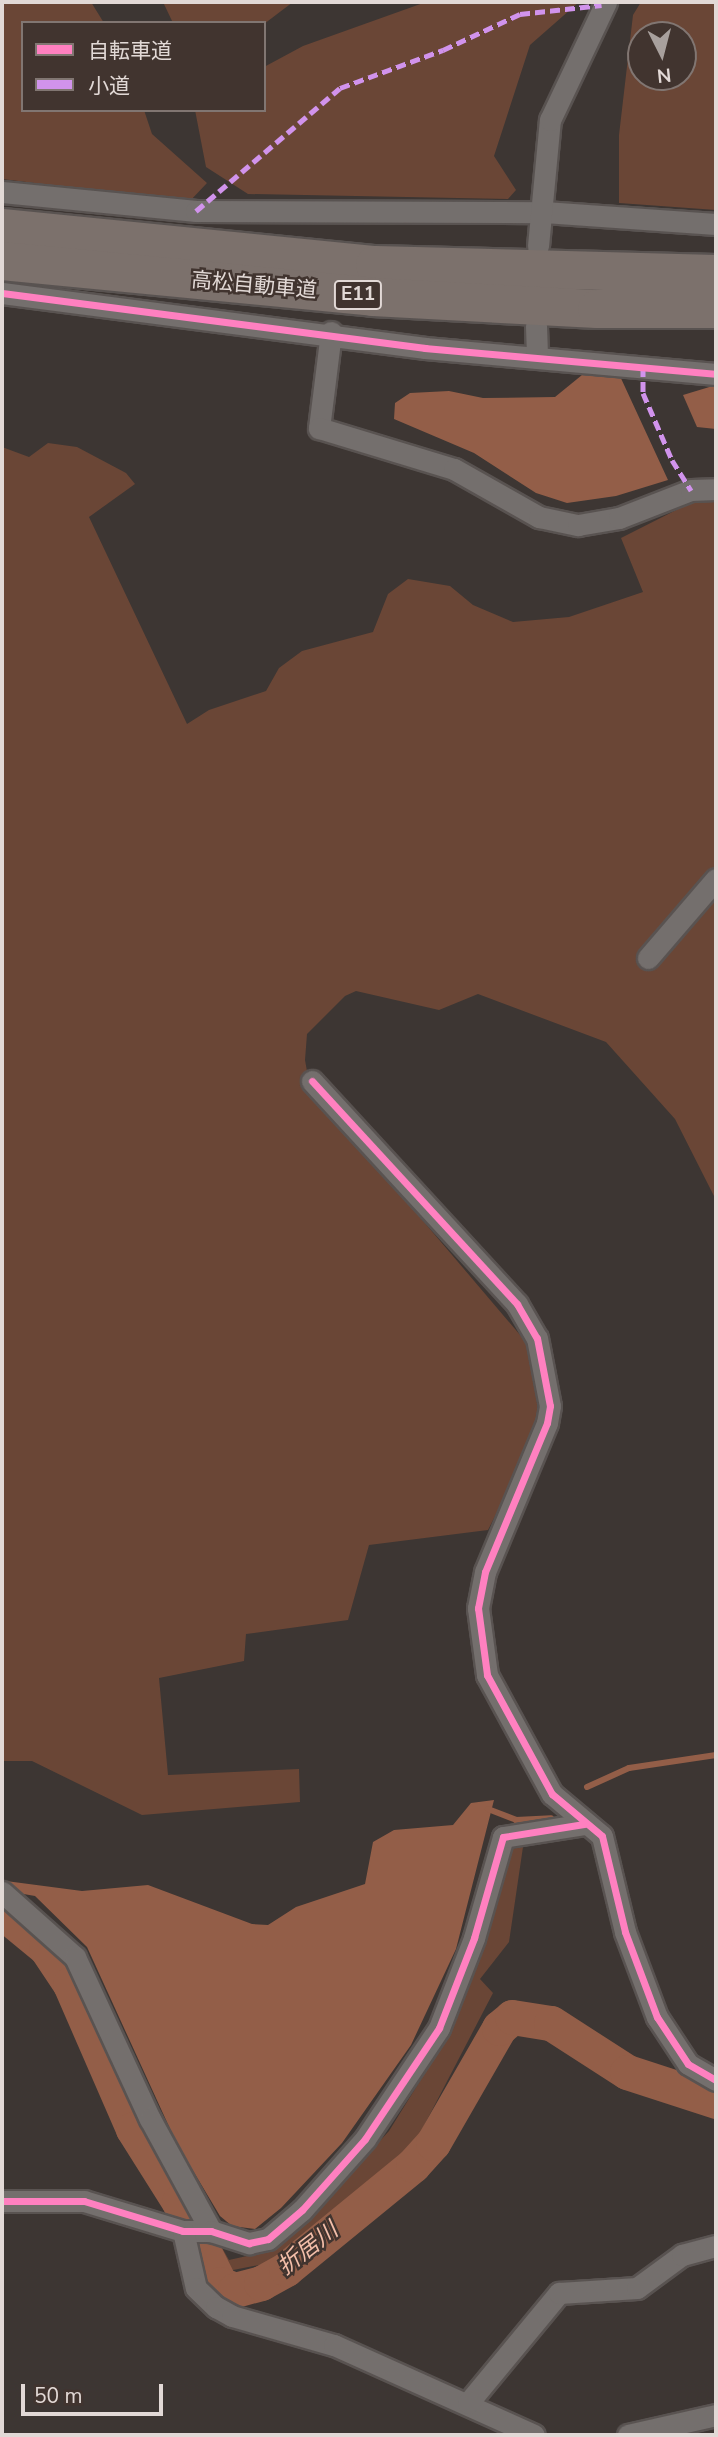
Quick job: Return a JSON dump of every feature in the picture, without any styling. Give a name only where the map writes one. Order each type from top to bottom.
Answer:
[{"type":"highway","name":"高松自動車道","points":[[2,228],[375,265],[716,274]]},
{"type":"highway","name":"高松自動車道","points":[[2,261],[373,297],[597,309],[716,309]]},
{"type":"street","points":[[538,246],[544,212],[550,120],[606,2]]},
{"type":"street","points":[[2,192],[196,211],[544,212],[716,224]]},
{"type":"street","points":[[2,293],[331,332],[425,348],[716,374]]},
{"type":"street","points":[[536,326],[537,358]]},
{"type":"street","points":[[331,332],[319,428],[454,468],[539,517],[578,525],[619,517],[691,490],[716,489]]},
{"type":"street","points":[[648,958],[716,879]]},
{"type":"street","points":[[312,1081],[517,1304],[537,1338],[548,1388],[547,1423],[485,1572],[478,1608],[487,1675],[552,1794],[584,1824],[602,1836],[625,1932],[657,2017],[688,2064],[716,2080]]},
{"type":"street","points":[[2,2201],[83,2201],[239,2242],[258,2243],[302,2210],[365,2139],[439,2028],[474,1938],[503,1837],[584,1824]]},
{"type":"street","points":[[2,1892],[75,1957],[150,2119],[195,2231],[196,2288],[216,2307],[334,2345],[534,2435]]},
{"type":"street","points":[[468,2403],[559,2293],[638,2288],[682,2255],[716,2246]]},
{"type":"street","points":[[628,2435],[716,2415]]},
{"type":"shaded area","points":[[2,2],[91,2],[103,21],[21,21],[21,112],[145,112],[152,134],[207,183],[189,202],[2,179]]},
{"type":"shaded area","points":[[163,2],[293,2],[266,22],[172,21]]},
{"type":"shaded area","points":[[426,2],[579,2],[530,45],[494,156],[516,190],[508,199],[248,194],[206,167],[195,112],[266,112],[266,66],[303,46]]},
{"type":"shaded area","points":[[641,2],[716,2],[716,210],[619,203],[619,135],[627,66],[627,91],[697,91],[697,21],[632,21]]},
{"type":"shaded area","points":[[582,369],[619,374],[668,480],[616,496],[567,503],[536,493],[474,453],[394,419],[395,403],[410,393],[449,391],[483,398],[555,397],[582,375]]},
{"type":"shaded area","points":[[716,385],[716,429],[697,427],[683,395]]},
{"type":"shaded area","points":[[48,443],[77,447],[126,473],[135,484],[89,517],[187,724],[209,710],[266,691],[279,668],[302,651],[373,632],[388,594],[408,579],[450,586],[473,605],[513,622],[569,617],[643,592],[621,538],[692,502],[716,501],[716,1200],[675,1119],[606,1042],[478,994],[439,1010],[356,991],[345,996],[307,1034],[305,1060],[310,1088],[532,1349],[538,1414],[531,1445],[488,1530],[369,1545],[348,1620],[246,1634],[244,1661],[159,1678],[168,1775],[299,1769],[300,1802],[142,1815],[32,1761],[2,1761],[2,447],[29,457]]},
{"type":"shaded area","points":[[494,1800],[456,1949],[411,2045],[342,2143],[281,2208],[255,2229],[232,2226],[220,2216],[177,2144],[87,1947],[35,1896],[12,1892],[6,1881],[82,1891],[148,1885],[252,1924],[268,1925],[296,1907],[365,1884],[373,1842],[394,1830],[453,1825],[471,1803]]},
{"type":"shaded area","points":[[523,1847],[509,1942],[480,1979],[493,1993],[416,2141],[390,2171],[274,2262],[223,2272],[215,2256],[221,2246],[229,2260],[270,2251],[289,2239],[389,2131],[441,2047],[487,1937],[510,1849]]},
{"type":"waterway","points":[[587,1787],[629,1768],[716,1755]]},
{"type":"waterway","points":[[488,1809],[516,1820],[551,1818]]},
{"type":"waterway","name":"折居川","points":[[2,1912],[46,1948],[70,1984],[133,2129],[179,2202],[220,2284],[235,2290],[261,2283],[286,2269],[413,2165],[433,2143],[499,2028],[512,2017],[551,2023],[627,2072],[716,2101]]},
{"type":"marked path","points":[[196,211],[340,88],[443,50],[520,14],[602,5]]},
{"type":"marked path","points":[[643,367],[643,393],[672,460],[691,490]]},
{"type":"cycle path","points":[[2,293],[425,348],[716,374]]},
{"type":"cycle path","points":[[312,1081],[517,1304],[537,1338],[550,1406],[547,1423],[485,1572],[478,1608],[487,1675],[552,1794],[602,1836],[625,1932],[657,2017],[688,2064],[716,2080]]},
{"type":"cycle path","points":[[2,2201],[84,2201],[183,2231],[211,2231],[249,2243],[268,2239],[302,2210],[365,2139],[439,2028],[474,1938],[503,1837],[584,1824]]}]
